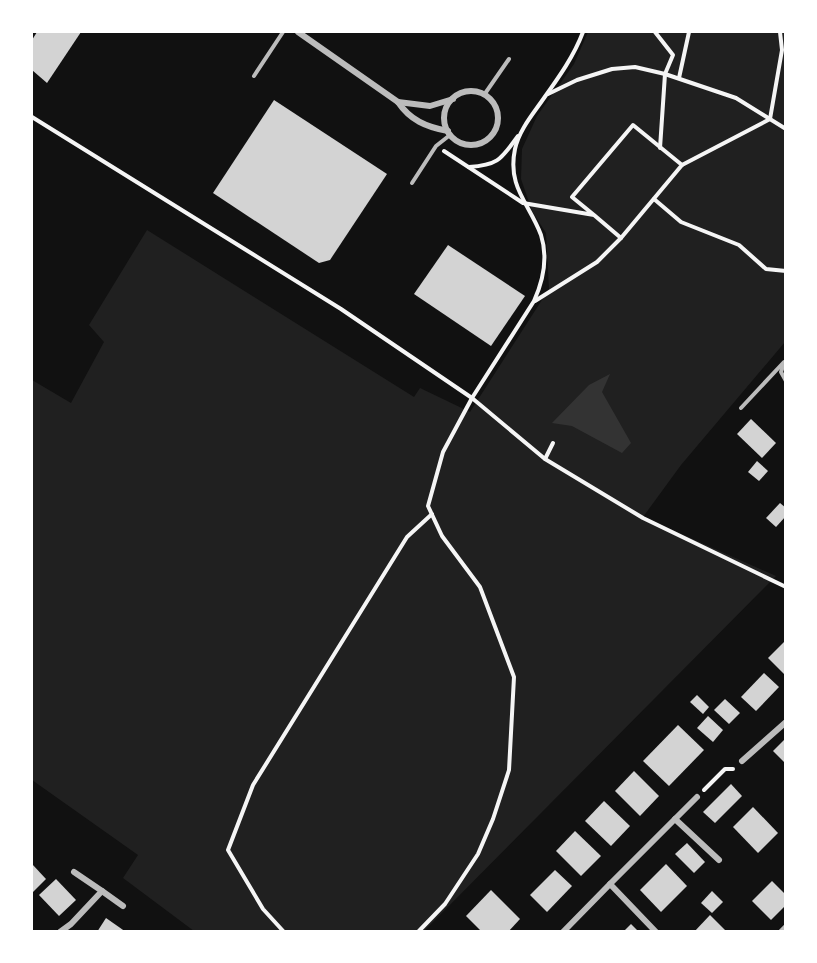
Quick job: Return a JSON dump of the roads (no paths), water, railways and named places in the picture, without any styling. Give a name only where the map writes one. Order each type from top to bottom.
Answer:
[{"type":"street","points":[[297,32],[398,102],[404,111],[418,122],[449,133]]},
{"type":"street","points":[[398,102],[430,106],[453,99],[462,93],[474,92],[484,95],[493,101],[498,121],[495,131],[488,139],[479,144],[468,145],[458,142],[449,133],[445,120],[446,109],[453,99]]},
{"type":"street","points":[[742,761],[786,723]]},
{"type":"street","points":[[562,932],[697,798]]},
{"type":"street","points":[[675,819],[719,860]]},
{"type":"street","points":[[74,872],[123,906]]},
{"type":"street","points":[[610,884],[656,932]]},
{"type":"street","points":[[60,932],[71,924],[102,891]]},
{"type":"street","points":[[781,932],[786,927]]},
{"type":"lane","points":[[254,76],[283,32]]},
{"type":"lane","points":[[484,95],[509,59]]},
{"type":"lane","points":[[412,183],[436,146],[449,133]]},
{"type":"lane","points":[[785,361],[781,372],[786,381]]},
{"type":"lane","points":[[741,408],[785,361]]}]
